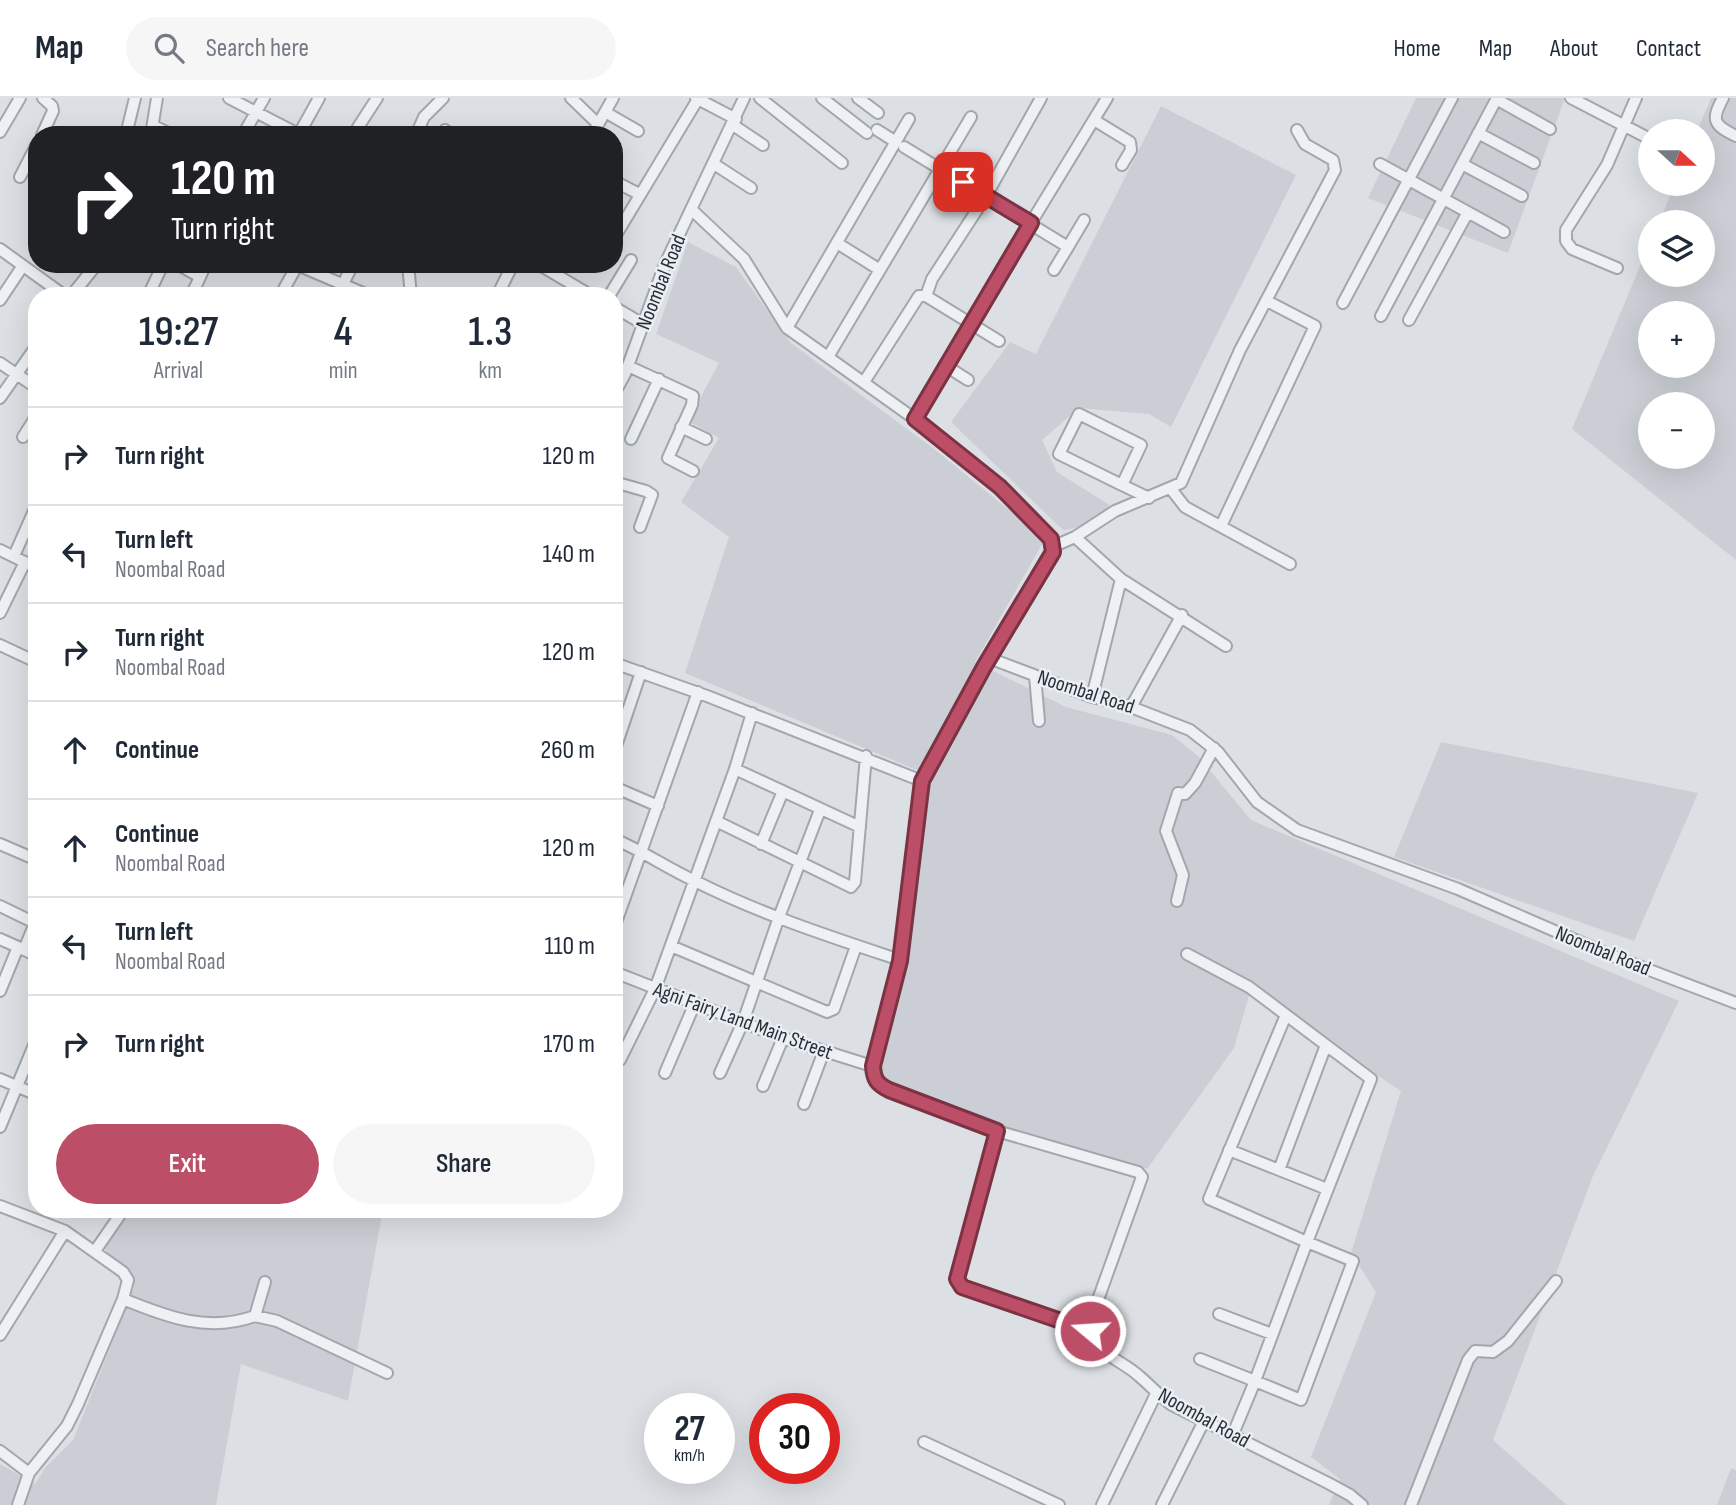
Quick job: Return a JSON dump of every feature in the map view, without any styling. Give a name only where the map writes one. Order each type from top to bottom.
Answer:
[{"type":"street","points":[[0,132],[20,98]]},
{"type":"street","points":[[43,98],[52,106],[53,111],[46,126]]},
{"type":"street","points":[[128,126],[135,98]]},
{"type":"street","points":[[154,126],[157,98]]},
{"type":"street","points":[[229,98],[284,126]]},
{"type":"street","points":[[248,126],[264,98]]},
{"type":"street","points":[[304,126],[319,98]]},
{"type":"street","points":[[359,126],[377,98]]},
{"type":"street","points":[[420,126],[424,117],[443,98]]},
{"type":"street","points":[[571,98],[598,124],[612,98]]},
{"type":"street","name":"Noombal Road","points":[[623,368],[643,324],[665,264],[744,98]]},
{"type":"street","points":[[760,98],[842,163]]},
{"type":"street","points":[[822,98],[872,132],[900,144],[1068,247]]},
{"type":"street","points":[[858,98],[878,113]]},
{"type":"street","points":[[926,296],[938,269],[986,196],[1041,98]]},
{"type":"street","points":[[915,419],[1107,98]]},
{"type":"street","points":[[1343,303],[1452,98]]},
{"type":"street","points":[[1572,98],[1638,133]]},
{"type":"street","points":[[1617,268],[1573,249],[1566,242],[1566,230],[1606,165],[1636,98]]},
{"type":"street","points":[[1723,98],[1715,120],[1720,127],[1736,136]]},
{"type":"street","points":[[623,223],[697,99],[734,122],[763,145]]},
{"type":"street","points":[[1381,316],[1496,99],[1550,129]]},
{"type":"street","points":[[605,112],[638,131]]},
{"type":"street","points":[[828,357],[971,117]]},
{"type":"street","points":[[787,328],[900,144],[909,120]]},
{"type":"street","points":[[1094,120],[1130,142],[1131,150],[1122,165]]},
{"type":"street","points":[[997,1131],[957,1279],[962,1287],[1090,1331],[1094,1309],[1142,1177],[1138,1172],[997,1131],[878,1084],[873,1066],[900,961],[922,781],[989,658],[1053,552],[1052,547],[1075,537],[1115,512],[1171,489],[1181,482],[1241,350],[1335,170],[1333,160],[1304,144],[1297,130]]},
{"type":"street","points":[[1478,133],[1534,163]]},
{"type":"street","points":[[714,164],[751,188]]},
{"type":"street","points":[[1380,164],[1504,232]]},
{"type":"street","points":[[1462,164],[1522,196]]},
{"type":"street","points":[[20,177],[28,168]]},
{"type":"street","points":[[623,186],[639,194]]},
{"type":"street","name":"Noombal Road","points":[[692,210],[744,259],[787,328],[915,419],[1000,487],[1051,539],[1052,547]]},
{"type":"street","points":[[1409,320],[1468,212]]},
{"type":"street","points":[[1054,270],[1084,220]]},
{"type":"street","points":[[837,243],[880,270]]},
{"type":"street","points":[[0,249],[28,271]]},
{"type":"street","points":[[614,287],[631,260]]},
{"type":"street","points":[[0,300],[22,267]]},
{"type":"street","points":[[31,273],[52,287]]},
{"type":"street","points":[[78,287],[90,273]]},
{"type":"street","points":[[193,273],[200,277]]},
{"type":"street","points":[[195,287],[202,273]]},
{"type":"street","points":[[316,273],[350,287]]},
{"type":"street","points":[[342,287],[348,273]]},
{"type":"street","points":[[553,273],[577,287]]},
{"type":"street","points":[[864,382],[919,296],[926,296],[999,341]]},
{"type":"street","points":[[1222,526],[1315,326],[1267,301]]},
{"type":"street","points":[[623,312],[643,324]]},
{"type":"street","points":[[0,398],[28,357]]},
{"type":"street","points":[[0,363],[28,382]]},
{"type":"street","points":[[946,366],[968,380]]},
{"type":"street","points":[[623,370],[659,379],[693,396],[692,405],[668,458],[693,471]]},
{"type":"street","points":[[631,439],[659,379]]},
{"type":"street","points":[[1122,485],[1144,440],[1079,414],[1059,454],[1122,485],[1149,498]]},
{"type":"street","points":[[681,427],[706,439]]},
{"type":"street","points":[[23,437],[28,429]]},
{"type":"street","points":[[623,485],[652,495],[640,527]]},
{"type":"street","points":[[1171,489],[1185,507],[1290,564]]},
{"type":"street","points":[[14,556],[28,524]]},
{"type":"street","points":[[1075,537],[1121,579],[1182,615],[1226,646]]},
{"type":"street","points":[[0,550],[26,562],[0,613]]},
{"type":"street","points":[[1092,697],[1121,579]]},
{"type":"street","points":[[1131,707],[1182,615]]},
{"type":"street","points":[[0,645],[28,658]]},
{"type":"street","name":"Noombal Road","points":[[989,658],[1190,730],[1214,748],[1254,799],[1294,828],[1373,860],[1458,889],[1620,959],[1736,1003]]},
{"type":"street","points":[[623,666],[698,692],[922,781]]},
{"type":"street","points":[[623,727],[642,673]]},
{"type":"street","points":[[1035,676],[1039,721]]},
{"type":"street","points":[[623,905],[698,692]]},
{"type":"street","points":[[623,1054],[655,989],[736,769],[751,713]]},
{"type":"street","points":[[1177,901],[1183,875],[1166,831],[1178,793],[1185,794],[1195,783],[1214,748]]},
{"type":"street","points":[[716,821],[850,887],[855,882],[866,757]]},
{"type":"street","points":[[736,769],[860,827]]},
{"type":"street","points":[[761,844],[783,791]]},
{"type":"street","points":[[623,792],[659,806]]},
{"type":"street","points":[[720,1073],[743,1022],[820,810]]},
{"type":"street","points":[[623,843],[643,851],[694,881],[779,917],[900,961]]},
{"type":"street","points":[[0,844],[28,856]]},
{"type":"street","points":[[0,906],[28,919]]},
{"type":"street","points":[[0,991],[28,937]]},
{"type":"street","points":[[0,939],[28,952]]},
{"type":"street","points":[[671,946],[827,1012],[834,1009],[840,996],[856,946]]},
{"type":"street","points":[[1188,954],[1249,987],[1371,1079],[1233,1434]]},
{"type":"street","name":"Agni Fairy Land Main Street","points":[[623,976],[783,1038],[873,1066]]},
{"type":"street","points":[[665,1073],[695,1003]]},
{"type":"street","points":[[1200,1359],[1301,1400],[1353,1261],[1209,1199],[1286,1015]]},
{"type":"street","points":[[763,1086],[783,1038]]},
{"type":"street","points":[[1279,1170],[1326,1045]]},
{"type":"street","points":[[804,1104],[824,1051]]},
{"type":"street","points":[[0,1127],[28,1060]]},
{"type":"street","points":[[0,1079],[28,1091]]},
{"type":"street","points":[[1230,1150],[1328,1189]]},
{"type":"street","points":[[0,1206],[28,1217]]},
{"type":"street","points":[[18,1505],[29,1473],[67,1426],[123,1299],[128,1280],[123,1272],[65,1231],[31,1218]]},
{"type":"street","points":[[94,1251],[118,1218]]},
{"type":"street","points":[[0,1335],[65,1231]]},
{"type":"street","points":[[1410,1505],[1468,1360],[1475,1351],[1493,1352],[1508,1341],[1556,1281]]},
{"type":"street","points":[[255,1316],[265,1283]]},
{"type":"street","points":[[123,1299],[175,1319],[201,1324],[212,1325],[255,1316],[277,1321],[387,1373]]},
{"type":"street","points":[[1219,1314],[1272,1334]]},
{"type":"street","name":"Noombal Road","points":[[1090,1331],[1102,1351],[1139,1375],[1156,1394],[1204,1422],[1233,1434],[1350,1495],[1362,1505]]},
{"type":"street","points":[[1102,1505],[1156,1394]]},
{"type":"street","points":[[1161,1505],[1204,1422]]},
{"type":"street","points":[[924,1443],[1059,1505]]},
{"type":"street","points":[[0,1451],[29,1473]]},
{"type":"shaded area","points":[[1416,98],[1565,98],[1508,253],[1368,198]]},
{"type":"shaded area","points":[[1711,98],[1736,98],[1736,560],[1572,429],[1638,271],[1638,287],[1715,287],[1715,210],[1664,210],[1670,196],[1715,196],[1715,119],[1702,119]]},
{"type":"shaded area","points":[[1161,106],[1296,175],[1171,427],[1149,414],[1079,408],[1042,440],[1057,472],[1111,506],[1106,523],[1063,530],[951,422],[1010,342],[1036,354]]},
{"type":"shaded area","points":[[688,242],[736,267],[791,343],[934,449],[1045,539],[975,662],[1066,707],[1172,735],[1198,756],[1251,820],[1679,1001],[1593,1176],[1493,1440],[1567,1505],[1329,1505],[1340,1479],[1311,1457],[1376,1292],[1351,1253],[1401,1091],[1250,992],[1234,1048],[1147,1169],[1049,1142],[880,1080],[931,776],[685,673],[729,537],[681,502],[719,438],[688,421],[719,363],[656,334]]},
{"type":"shaded area","points":[[1441,742],[1698,793],[1634,941],[1394,857]]},
{"type":"shaded area","points":[[122,1218],[381,1218],[348,1401],[241,1364],[216,1505],[0,1505],[0,1464],[35,1484],[45,1468],[73,1440],[134,1288],[105,1249]]},
{"type":"shaded area","points":[[1731,1468],[1736,1470],[1736,1505],[1717,1505]]},
{"type":"route","points":[[963,182],[1031,223],[915,419],[1000,487],[1051,539],[1053,552],[984,667],[922,781],[900,961],[873,1066],[874,1077],[878,1084],[889,1090],[997,1131],[957,1279],[962,1287],[1090,1331]]}]
